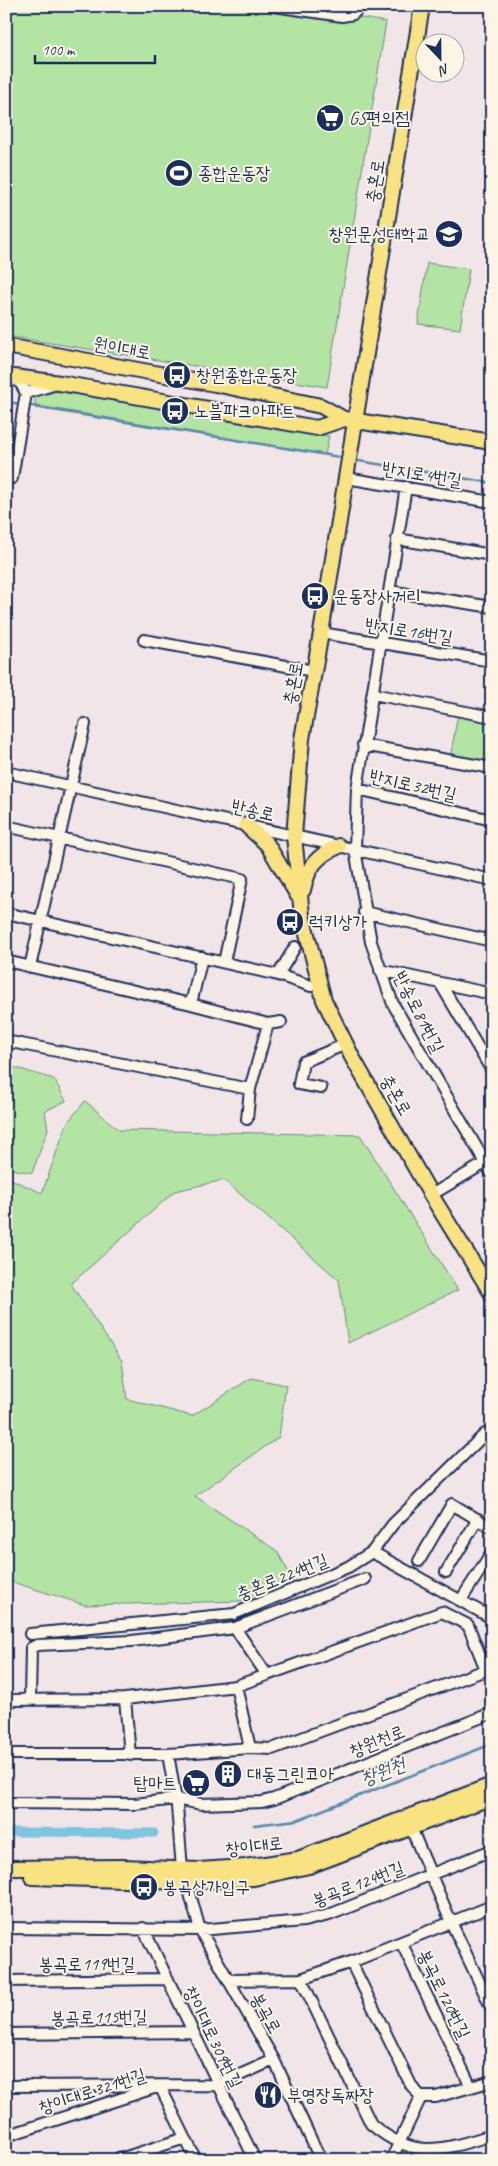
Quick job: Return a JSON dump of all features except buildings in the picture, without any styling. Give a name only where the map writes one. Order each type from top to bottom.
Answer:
[{"type":"main road","name":"충혼로","points":[[422,6],[350,420],[350,450],[302,739],[294,836],[302,915],[324,1000],[346,1044],[431,1195],[492,1294]]},
{"type":"main road","name":"원이대로","points":[[6,346],[215,384],[322,406],[350,420],[492,442]]},
{"type":"main road","name":"원이대로","points":[[9,376],[60,383],[317,428],[350,420]]},
{"type":"main road","name":"충혼로","points":[[246,825],[267,844],[301,901]]},
{"type":"main road","name":"충혼로","points":[[301,901],[309,870],[321,856],[339,846]]},
{"type":"main road","name":"창이대로","points":[[6,1877],[167,1880],[298,1859],[492,1785]]},
{"type":"main road","name":"창이대로","points":[[6,1868],[122,1867],[183,1876],[254,1878],[309,1866],[492,1797]]},
{"type":"street","points":[[274,6],[298,8],[342,16],[353,14],[360,6]]},
{"type":"street","points":[[9,376],[20,384],[26,393],[12,478]]},
{"type":"street","points":[[26,393],[60,383]]},
{"type":"street","name":"반지로4번길","points":[[346,476],[492,502]]},
{"type":"street","name":"반송로81번길","points":[[406,487],[363,745],[357,789],[355,849],[364,912],[371,942],[393,1004],[413,1041],[488,1161],[492,1174]]},
{"type":"street","points":[[398,540],[492,555]]},
{"type":"street","points":[[389,591],[492,607]]},
{"type":"street","name":"반지로16번길","points":[[321,633],[492,661]]},
{"type":"street","points":[[144,640],[314,671]]},
{"type":"street","points":[[372,694],[492,717]]},
{"type":"street","points":[[30,967],[85,724]]},
{"type":"street","points":[[363,745],[492,768]]},
{"type":"street","name":"반송로","points":[[6,772],[492,880]]},
{"type":"street","name":"반지로32번길","points":[[357,789],[492,820]]},
{"type":"street","points":[[6,826],[242,880],[224,962]]},
{"type":"street","points":[[364,912],[492,941]]},
{"type":"street","points":[[6,913],[224,962],[278,975],[311,986]]},
{"type":"street","points":[[278,975],[295,947]]},
{"type":"street","points":[[191,1004],[202,957]]},
{"type":"street","points":[[6,961],[268,1024],[281,1022]]},
{"type":"street","points":[[380,970],[492,994]]},
{"type":"street","points":[[440,983],[492,1071]]},
{"type":"street","points":[[247,1119],[250,1089],[268,1024]]},
{"type":"street","points":[[6,1041],[250,1089]]},
{"type":"street","points":[[321,1088],[299,1084],[303,1062],[346,1044]]},
{"type":"street","points":[[431,1195],[488,1161]]},
{"type":"street","name":"충혼로224번길","points":[[30,1634],[234,1614],[348,1567],[372,1552],[392,1524],[485,1434],[492,1433]]},
{"type":"street","points":[[420,1561],[452,1504],[487,1523],[446,1572]]},
{"type":"street","points":[[372,1552],[492,1618]]},
{"type":"street","points":[[461,1600],[492,1552]]},
{"type":"street","points":[[30,1700],[31,1648],[37,1645],[132,1642],[235,1628],[364,1579]]},
{"type":"street","points":[[6,1700],[125,1699],[236,1686],[442,1612],[468,1625],[489,1669],[272,1749],[250,1748],[130,1755],[6,1754]]},
{"type":"street","points":[[235,1628],[267,1675]]},
{"type":"street","points":[[236,1686],[250,1748]]},
{"type":"street","points":[[125,1699],[130,1755]]},
{"type":"street","name":"창원천로","points":[[6,1802],[201,1804],[262,1802],[274,1799],[492,1713]]},
{"type":"street","points":[[168,1754],[180,1835],[183,1876]]},
{"type":"street","points":[[411,1828],[451,1922],[492,2009]]},
{"type":"street","name":"봉곡로124번길","points":[[6,1928],[200,1930],[313,1919],[492,1850]]},
{"type":"street","name":"봉곡로","points":[[183,1876],[189,1890],[200,1930],[274,2060],[317,2152],[323,2160]]},
{"type":"street","name":"봉곡로120번길","points":[[229,1980],[301,1978],[352,1962],[492,1906]]},
{"type":"street","name":"창이대로309번길","points":[[143,1928],[217,2085],[255,2160]]},
{"type":"street","name":"봉곡로120번길","points":[[401,1942],[471,2087]]},
{"type":"street","points":[[352,1962],[411,2085],[421,2097]]},
{"type":"street","points":[[301,1978],[371,2124],[386,2137],[398,2144],[415,2149],[441,2149],[492,2135]]},
{"type":"street","name":"봉곡로119번길","points":[[6,1980],[168,1979]]},
{"type":"street","name":"봉곡로115번길","points":[[6,2034],[192,2032]]},
{"type":"street","points":[[6,2086],[217,2085],[274,2060]]},
{"type":"street","points":[[421,2097],[436,2097],[492,2081]]},
{"type":"street","points":[[160,2086],[196,2160]]},
{"type":"street","name":"창이대로321번길","points":[[6,2136],[160,2086]]},
{"type":"street","points":[[392,2160],[421,2097]]},
{"type":"street","points":[[117,2160],[185,2138]]},
{"type":"street","points":[[6,2152],[9,2160]]},
{"type":"green space","points":[[6,6],[290,6],[386,22],[327,387],[6,336]]},
{"type":"green space","points":[[427,263],[469,269],[460,329],[418,324]]},
{"type":"green space","points":[[42,389],[329,436],[325,455],[35,408],[35,395]]},
{"type":"green space","points":[[458,714],[492,719],[492,765],[450,758]]},
{"type":"green space","points":[[6,1065],[54,1079],[66,1101],[45,1111],[48,1129],[32,1173],[6,1168]]},
{"type":"green space","points":[[85,1101],[119,1130],[360,1135],[458,1290],[348,1343],[339,1280],[224,1180],[175,1191],[71,1284],[122,1361],[127,1399],[192,1416],[251,1378],[286,1385],[279,1437],[195,1496],[277,1551],[293,1580],[242,1601],[85,1605],[6,1580],[6,1177],[42,1193],[67,1123]]},
{"type":"waterway","points":[[6,402],[22,404]]},
{"type":"waterway","points":[[27,405],[345,458]]},
{"type":"waterway","points":[[353,460],[492,483]]},
{"type":"waterway","name":"창원천","points":[[254,1825],[297,1820],[492,1744]]},
{"type":"waterway","points":[[6,1832],[154,1833]]},
{"type":"place","name":"GS편의점","points":[[330,118]]},
{"type":"place","name":"종합운동장","points":[[179,173]]},
{"type":"place","name":"창원문성대학교","points":[[449,234]]},
{"type":"place","name":"창원종합운동장","points":[[177,375]]},
{"type":"place","name":"노블파크아파트","points":[[175,411]]},
{"type":"place","name":"운동장사거리","points":[[315,596]]},
{"type":"place","name":"럭키상가","points":[[290,922]]},
{"type":"place","name":"대동그린코아","points":[[228,1774]]},
{"type":"place","name":"탑마트","points":[[196,1783]]},
{"type":"place","name":"봉곡상가입구","points":[[144,1887]]},
{"type":"place","name":"부영장독짜장","points":[[268,2095]]}]
